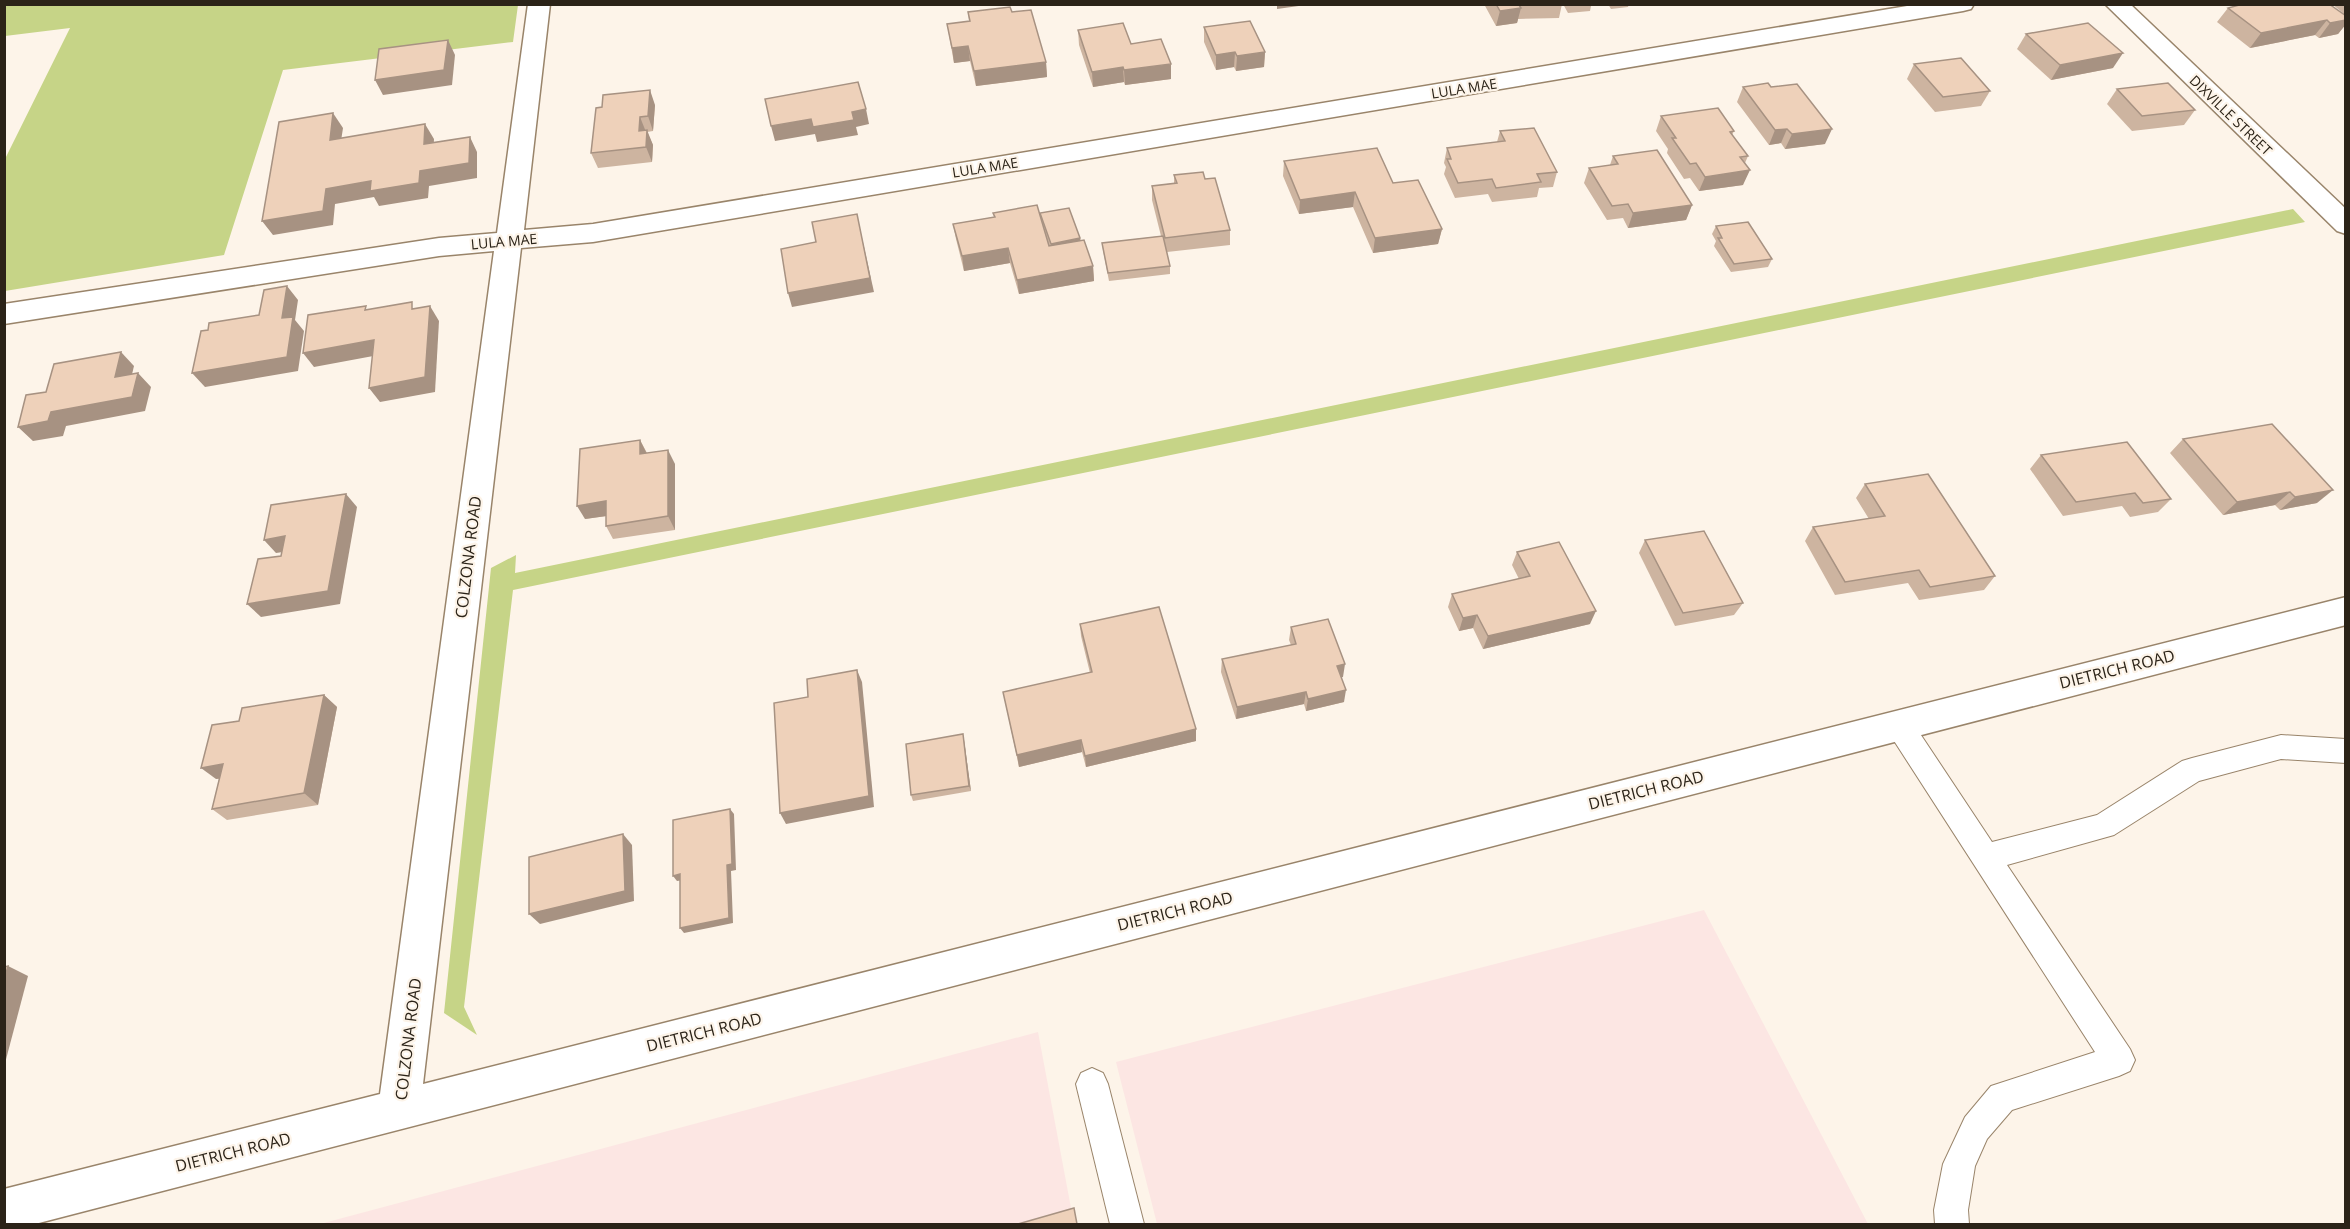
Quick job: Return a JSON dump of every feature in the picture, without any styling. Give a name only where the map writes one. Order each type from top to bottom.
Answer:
[{"type":"street","name":"COLZONA ROAD","points":[[399,1110],[539,4]]},
{"type":"street","name":"LULA MAE","points":[[4,314],[439,247],[593,233],[1963,4]]},
{"type":"street","name":"DIXVILLE STREET","points":[[2116,4],[2346,225]]},
{"type":"street","name":"DIETRICH ROAD","points":[[4,1211],[2346,611]]},
{"type":"lane","points":[[1899,725],[2119,1060],[2002,1097],[1976,1128],[1959,1164],[1951,1210],[1952,1224]]},
{"type":"lane","points":[[1987,857],[2104,826],[2192,770],[2282,747],[2346,751]]},
{"type":"lane","points":[[1092,1084],[1127,1224]]},
{"type":"shaded area","points":[[1704,910],[1868,1224],[1157,1224],[1116,1062]]},
{"type":"shaded area","points":[[1038,1032],[1074,1224],[320,1224]]},
{"type":"green space","points":[[5,5],[518,5],[513,42],[283,70],[224,255],[5,291],[4,161],[70,28],[5,36]]},
{"type":"green space","points":[[2293,209],[2305,222],[513,590],[464,1007],[477,1035],[444,1013],[491,568],[516,555],[515,573]]},
{"type":"building","points":[[1496,4],[1523,4],[1519,5],[1521,8],[1500,11]]},
{"type":"building","points":[[2243,4],[2329,4],[2346,16],[2346,20],[2330,23],[2327,20],[2261,33],[2228,8]]},
{"type":"building","points":[[1010,7],[1012,12],[1031,10],[1046,62],[974,71],[968,46],[952,48],[947,24],[970,21],[968,12]]},
{"type":"building","points":[[1250,21],[1265,52],[1237,56],[1235,52],[1216,55],[1204,27]]},
{"type":"building","points":[[1123,23],[1131,44],[1161,39],[1171,64],[1124,70],[1123,67],[1092,72],[1078,30]]},
{"type":"building","points":[[2088,23],[2123,53],[2060,65],[2026,34]]},
{"type":"building","points":[[448,40],[444,70],[375,80],[379,49]]},
{"type":"building","points":[[1961,58],[1990,91],[1943,97],[1914,64]]},
{"type":"building","points":[[858,82],[866,109],[852,112],[854,120],[813,127],[811,119],[771,126],[765,99]]},
{"type":"building","points":[[1768,83],[1771,87],[1797,84],[1832,129],[1792,134],[1787,129],[1775,130],[1743,87]]},
{"type":"building","points":[[2168,83],[2195,110],[2142,116],[2117,89]]},
{"type":"building","points":[[650,90],[648,116],[640,117],[639,131],[647,130],[646,147],[591,153],[596,108],[602,107],[603,95]]},
{"type":"building","points":[[1718,108],[1734,131],[1730,132],[1748,156],[1740,157],[1750,170],[1705,177],[1696,163],[1690,164],[1672,138],[1676,138],[1661,116]]},
{"type":"building","points":[[333,113],[330,140],[425,124],[424,144],[470,137],[469,163],[420,171],[419,183],[370,191],[371,181],[326,189],[323,211],[262,221],[279,122]]},
{"type":"building","points":[[1534,128],[1557,172],[1537,174],[1541,182],[1496,188],[1492,179],[1458,183],[1447,159],[1451,159],[1447,148],[1505,141],[1500,131]]},
{"type":"building","points":[[1377,148],[1393,183],[1418,180],[1442,229],[1375,238],[1355,192],[1300,200],[1284,161]]},
{"type":"building","points":[[1657,150],[1692,205],[1633,213],[1628,204],[1612,206],[1589,168],[1618,164],[1613,156]]},
{"type":"building","points":[[1203,172],[1205,179],[1215,178],[1230,230],[1165,238],[1152,186],[1177,183],[1174,175]]},
{"type":"building","points":[[1037,205],[1049,246],[1084,240],[1093,266],[1017,280],[1008,248],[962,256],[953,224],[995,217],[993,213]]},
{"type":"building","points":[[1069,208],[1080,238],[1051,244],[1040,213]]},
{"type":"building","points":[[857,214],[870,278],[788,293],[781,249],[816,242],[812,222]]},
{"type":"building","points":[[1748,222],[1772,259],[1734,264],[1718,238],[1722,238],[1716,226]]},
{"type":"building","points":[[1163,236],[1170,266],[1108,273],[1102,243]]},
{"type":"building","points":[[287,286],[282,318],[293,317],[287,357],[192,373],[201,331],[208,330],[209,323],[259,315],[264,290]]},
{"type":"building","points":[[412,302],[412,309],[430,306],[425,377],[369,388],[374,340],[303,353],[308,315],[366,306],[365,310]]},
{"type":"building","points":[[121,352],[115,377],[138,373],[132,397],[51,412],[48,421],[18,427],[26,395],[46,392],[54,364]]},
{"type":"building","points":[[2272,424],[2333,490],[2295,497],[2290,492],[2237,502],[2183,439]]},
{"type":"building","points":[[640,440],[640,454],[668,450],[668,516],[606,526],[606,501],[577,506],[580,449]]},
{"type":"building","points":[[2127,442],[2171,499],[2143,503],[2135,493],[2076,502],[2041,455]]},
{"type":"building","points":[[1928,474],[1995,576],[1930,587],[1919,570],[1845,582],[1813,527],[1885,516],[1865,484]]},
{"type":"building","points":[[346,494],[328,591],[247,604],[258,559],[281,556],[285,536],[264,540],[271,505]]},
{"type":"building","points":[[1704,531],[1743,603],[1683,613],[1645,540]]},
{"type":"building","points":[[1559,542],[1596,611],[1488,636],[1477,615],[1463,618],[1452,594],[1530,576],[1517,552]]},
{"type":"building","points":[[1159,607],[1196,729],[1085,756],[1081,740],[1017,755],[1003,692],[1092,672],[1080,624]]},
{"type":"building","points":[[1328,619],[1345,664],[1337,666],[1346,690],[1308,699],[1306,692],[1237,707],[1222,659],[1296,644],[1291,627]]},
{"type":"building","points":[[857,670],[869,796],[780,813],[774,703],[808,697],[807,679]]},
{"type":"building","points":[[324,695],[304,793],[212,809],[223,764],[201,768],[212,725],[239,721],[242,708]]},
{"type":"building","points":[[963,734],[969,786],[911,795],[906,744]]},
{"type":"building","points":[[730,809],[732,864],[727,865],[729,918],[680,928],[680,874],[673,876],[673,820]]},
{"type":"building","points":[[623,834],[625,891],[529,914],[529,857]]},
{"type":"building","points":[[8,966],[4,980],[4,967]]},
{"type":"building","points":[[1074,1208],[1077,1224],[1018,1224]]}]
